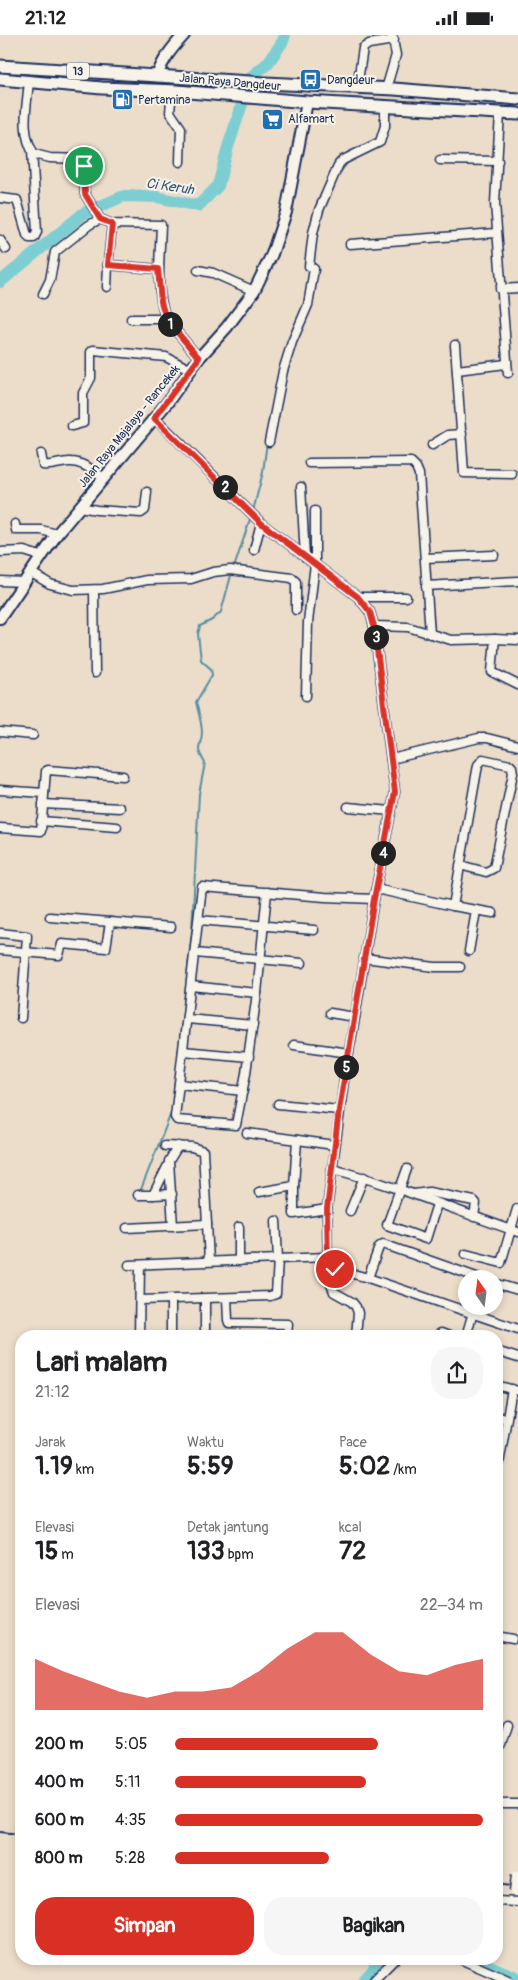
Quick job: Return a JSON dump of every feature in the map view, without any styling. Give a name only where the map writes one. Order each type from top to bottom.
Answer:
[{"type":"highway","name":"Jalan Raya Dangdeur","points":[[0,66],[389,89],[518,99]]},
{"type":"highway","name":"Jalan Raya Dangdeur","points":[[0,79],[261,99],[518,114]]},
{"type":"main road","points":[[157,76],[170,49],[184,35]]},
{"type":"main road","name":"Jalan Raya Majalaya - Rancekek","points":[[0,618],[40,556],[57,534],[154,418],[199,358],[227,327],[254,291],[272,254],[286,212],[306,102]]},
{"type":"street","points":[[357,88],[364,48],[369,44],[393,38],[396,55],[389,89]]},
{"type":"street","points":[[29,81],[25,122],[26,139],[34,154],[41,157],[82,159],[85,194],[98,216],[112,224],[161,225],[158,269],[161,302],[166,319],[199,358]]},
{"type":"street","points":[[172,91],[170,112],[181,128],[180,162]]},
{"type":"street","points":[[269,442],[283,371],[292,342],[308,305],[313,233],[319,210],[343,159],[380,142],[389,107]]},
{"type":"street","points":[[500,113],[495,203],[500,289],[508,373]]},
{"type":"street","points":[[0,198],[17,200],[27,235],[29,238],[34,238],[37,232],[37,225],[32,150]]},
{"type":"street","points":[[440,160],[498,161]]},
{"type":"street","points":[[43,294],[50,280],[55,252],[90,225],[98,216]]},
{"type":"street","points":[[107,287],[112,224]]},
{"type":"street","points":[[350,244],[496,233]]},
{"type":"street","points":[[0,240],[6,249]]},
{"type":"street","points":[[108,265],[158,269]]},
{"type":"street","points":[[198,270],[212,273],[254,291]]},
{"type":"street","points":[[500,289],[518,288]]},
{"type":"street","points":[[131,319],[166,319]]},
{"type":"street","points":[[455,345],[465,474],[512,475]]},
{"type":"street","points":[[72,426],[83,423],[83,393],[91,378],[91,352],[93,351],[166,357],[191,370]]},
{"type":"street","points":[[457,370],[506,364]]},
{"type":"street","points":[[154,418],[179,440],[261,523],[358,597],[370,612],[374,626],[395,792],[374,899],[348,1053],[334,1145],[327,1209],[328,1277],[334,1292],[352,1302],[356,1307],[358,1313],[357,1330]]},
{"type":"street","points":[[432,445],[448,435],[462,435]]},
{"type":"street","points":[[41,454],[43,465],[50,466],[71,461],[104,477]]},
{"type":"street","points":[[309,463],[410,462],[416,467],[430,635]]},
{"type":"street","points":[[301,487],[305,557]]},
{"type":"street","points":[[79,507],[141,513],[145,510],[147,492]]},
{"type":"street","points":[[306,695],[308,622],[315,564],[315,511]]},
{"type":"street","points":[[254,550],[261,523]]},
{"type":"street","points":[[15,524],[16,530],[41,530],[57,534]]},
{"type":"street","points":[[0,552],[24,551],[40,556]]},
{"type":"street","points":[[425,558],[494,555]]},
{"type":"street","points":[[30,572],[50,584],[63,589],[94,590],[147,580],[191,579],[213,572],[233,571],[295,579],[296,610]]},
{"type":"street","points":[[0,581],[24,582]]},
{"type":"street","points":[[426,586],[518,581]]},
{"type":"street","points":[[94,590],[95,673]]},
{"type":"street","points":[[358,597],[406,597]]},
{"type":"street","points":[[374,626],[408,627],[451,640],[518,640]]},
{"type":"street","points":[[495,639],[492,672],[518,685]]},
{"type":"street","points":[[0,732],[33,735]]},
{"type":"street","points":[[391,759],[479,738],[487,738],[518,746]]},
{"type":"street","points":[[454,906],[460,865],[480,761],[487,760],[510,765],[513,773],[494,868],[486,872],[460,865]]},
{"type":"street","points":[[0,828],[40,831],[46,771],[48,770],[123,776]]},
{"type":"street","points":[[0,790],[44,793]]},
{"type":"street","points":[[43,805],[120,808]]},
{"type":"street","points":[[348,807],[391,811]]},
{"type":"street","points":[[41,821],[117,827]]},
{"type":"street","points":[[267,892],[262,959],[237,1122],[234,1125],[176,1119],[202,887],[374,899]]},
{"type":"street","points":[[376,889],[492,913]]},
{"type":"street","points":[[470,951],[476,911]]},
{"type":"street","points":[[50,917],[170,927]]},
{"type":"street","points":[[199,920],[314,930]]},
{"type":"street","points":[[0,950],[59,955],[61,944],[106,949],[110,922]]},
{"type":"street","points":[[0,933],[27,936],[21,1018]]},
{"type":"street","points":[[195,953],[302,963]]},
{"type":"street","points":[[364,958],[435,967],[460,967]]},
{"type":"street","points":[[191,986],[257,993]]},
{"type":"street","points":[[330,1013],[355,1017]]},
{"type":"street","points":[[187,1019],[253,1025]]},
{"type":"street","points":[[294,1045],[348,1053]]},
{"type":"street","points":[[183,1051],[248,1057]]},
{"type":"street","points":[[179,1084],[243,1091]]},
{"type":"street","points":[[278,1104],[339,1110]]},
{"type":"street","points":[[247,1133],[334,1145]]},
{"type":"street","points":[[296,1140],[294,1213],[327,1209]]},
{"type":"street","points":[[165,1146],[192,1147],[203,1151],[209,1261]]},
{"type":"street","points":[[152,1195],[178,1146]]},
{"type":"street","points":[[170,1161],[173,1226]]},
{"type":"street","points":[[332,1169],[400,1189],[514,1231]]},
{"type":"street","points":[[407,1169],[387,1224],[388,1226],[426,1239],[437,1204]]},
{"type":"street","points":[[350,1211],[364,1177]]},
{"type":"street","points":[[259,1192],[294,1186]]},
{"type":"street","points":[[414,1194],[429,1192],[474,1201],[476,1207],[474,1217]]},
{"type":"street","points":[[138,1195],[172,1194]]},
{"type":"street","points":[[466,1253],[500,1264],[514,1231],[517,1209]]},
{"type":"street","points":[[141,1300],[205,1299],[270,1296],[276,1294],[278,1259],[276,1221]]},
{"type":"street","points":[[128,1228],[207,1224]]},
{"type":"street","points":[[239,1227],[239,1261]]},
{"type":"street","points":[[368,1278],[379,1247],[383,1244],[458,1271]]},
{"type":"street","points":[[129,1265],[327,1257]]},
{"type":"street","points":[[139,1330],[140,1265]]},
{"type":"street","points":[[328,1267],[458,1305]]},
{"type":"street","points":[[503,1286],[518,1290]]},
{"type":"street","points":[[227,1298],[229,1323],[288,1325],[288,1330]]},
{"type":"street","points":[[205,1299],[205,1330]]},
{"type":"street","points":[[171,1300],[171,1330]]},
{"type":"street","points":[[468,1330],[472,1315]]},
{"type":"street","points":[[486,1315],[518,1329]]},
{"type":"street","points":[[503,1353],[518,1358]]},
{"type":"street","points":[[503,1431],[515,1390]]},
{"type":"street","points":[[503,1637],[513,1639]]},
{"type":"street","points":[[503,1738],[507,1725]]},
{"type":"street","points":[[503,1804],[518,1803]]},
{"type":"street","points":[[514,1892],[516,1875]]},
{"type":"street","points":[[503,1901],[518,1902]]},
{"type":"street","points":[[374,1980],[389,1965]]},
{"type":"street","points":[[480,1965],[508,1980]]},
{"type":"waterway","name":"Ci Keruh","points":[[0,282],[84,213],[124,196],[157,197],[198,206],[218,186],[228,147],[251,77],[268,63],[285,35]]},
{"type":"waterway","points":[[396,35],[398,47]]},
{"type":"waterway","points":[[384,140],[387,136],[390,111]]},
{"type":"waterway","points":[[340,172],[350,160]]},
{"type":"waterway","points":[[271,415],[277,381]]},
{"type":"waterway","points":[[253,511],[263,472],[267,442]]},
{"type":"waterway","points":[[234,568],[251,516]]},
{"type":"waterway","points":[[176,1078],[192,930],[199,794],[205,763],[199,750],[202,729],[196,702],[212,675],[211,669],[201,660],[198,634],[200,626],[212,620],[221,612],[232,572]]},
{"type":"waterway","points":[[140,1192],[173,1108]]},
{"type":"waterway","points":[[364,1980],[375,1965]]},
{"type":"waterway","points":[[487,1965],[518,1978]]},
{"type":"railway","points":[[0,1832],[15,1833]]},
{"type":"railway","points":[[503,1885],[518,1887]]},
{"type":"place","name":"Dangdeur","points":[[311,80]]},
{"type":"place","name":"Pertamina","points":[[122,100]]},
{"type":"place","name":"Alfamart","points":[[272,119]]},
{"type":"route","points":[[84,166],[85,194],[100,219],[112,224],[108,265],[158,269],[161,302],[166,319],[199,358],[154,418],[189,450],[261,523],[358,597],[370,612],[374,626],[395,792],[374,899],[354,1024],[344,1073],[334,1145],[327,1209],[327,1257],[328,1267],[335,1269]]}]
